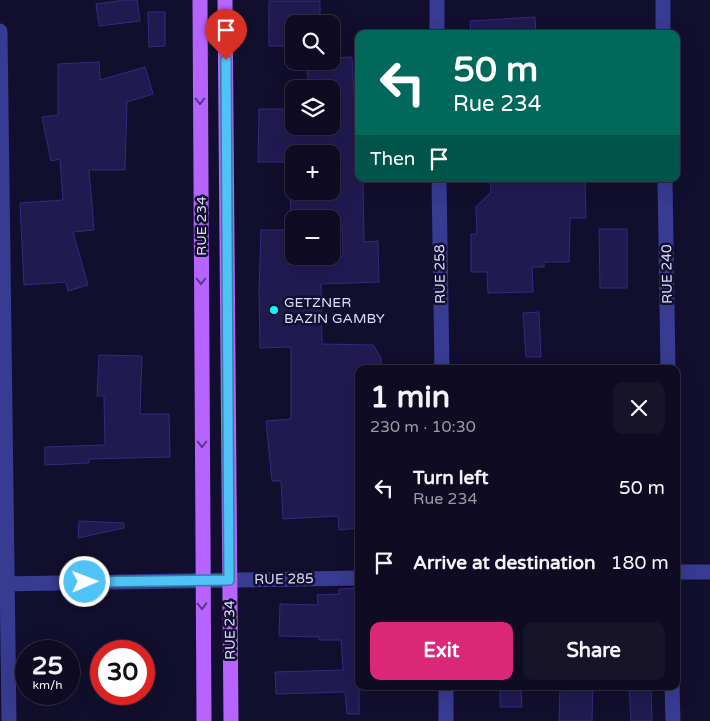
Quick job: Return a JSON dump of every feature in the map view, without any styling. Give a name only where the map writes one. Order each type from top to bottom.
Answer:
[{"type":"main road","name":"RUE 234","points":[[200,0],[204,721]]},
{"type":"main road","name":"RUE 234","points":[[225,0],[231,721]]},
{"type":"street","points":[[437,0],[437,30]]},
{"type":"street","points":[[663,0],[664,30]]},
{"type":"street","points":[[0,31],[4,584],[9,721]]},
{"type":"street","name":"RUE 258","points":[[439,182],[442,365]]},
{"type":"street","name":"RUE 240","points":[[665,182],[668,365]]},
{"type":"street","points":[[680,572],[710,572]]},
{"type":"street","name":"RUE 285","points":[[4,584],[355,578]]},
{"type":"street","points":[[446,690],[446,721]]},
{"type":"street","points":[[672,690],[673,721]]},
{"type":"building","points":[[137,0],[140,21],[99,26],[96,4]]},
{"type":"building","points":[[269,1],[320,1],[320,15],[285,15],[285,46],[269,46]]},
{"type":"building","points":[[148,12],[165,12],[165,46],[149,47]]},
{"type":"building","points":[[535,17],[536,30],[471,30],[470,21]]},
{"type":"building","points":[[352,57],[355,112],[355,182],[363,182],[364,242],[378,241],[379,282],[321,284],[322,344],[373,345],[381,358],[381,365],[355,365],[355,528],[339,530],[338,516],[283,519],[281,481],[272,481],[266,421],[291,419],[291,347],[260,348],[261,230],[285,230],[285,265],[340,265],[340,256],[343,256],[340,210],[291,210],[290,200],[340,200],[340,145],[285,145],[285,162],[258,162],[259,109],[285,109],[285,135],[340,135],[340,80],[308,80],[307,70],[340,70],[340,58]]},
{"type":"building","points":[[99,62],[100,80],[145,67],[153,94],[127,102],[125,170],[89,170],[94,230],[73,232],[88,285],[68,291],[66,282],[24,285],[20,203],[63,200],[60,159],[51,161],[42,117],[58,115],[58,64]]},
{"type":"building","points":[[490,182],[585,182],[586,218],[570,218],[569,262],[544,262],[544,267],[532,267],[533,292],[488,293],[487,272],[471,272],[471,234],[477,234],[476,207],[491,192]]},
{"type":"building","points":[[599,229],[627,229],[627,288],[600,288]]},
{"type":"building","points":[[539,312],[541,357],[526,357],[523,313]]},
{"type":"building","points":[[99,355],[142,356],[140,414],[169,414],[170,457],[89,459],[89,463],[45,465],[45,447],[105,445],[104,396],[97,396]]},
{"type":"building","points":[[79,521],[124,523],[124,528],[78,538]]},
{"type":"building","points":[[355,588],[355,690],[359,690],[359,714],[347,714],[345,692],[276,694],[275,672],[343,670],[341,640],[319,640],[319,637],[279,636],[280,604],[318,605],[317,595],[339,594],[339,589]]},
{"type":"building","points":[[500,690],[521,690],[522,707],[500,707]]},
{"type":"building","points":[[560,690],[593,690],[592,721],[559,721]]},
{"type":"building","points":[[629,690],[651,690],[652,721],[631,721]]},
{"type":"place","name":"GETZNER BAZIN GAMBY","points":[[274,310]]},
{"type":"route","points":[[85,582],[229,580],[226,60]]}]
